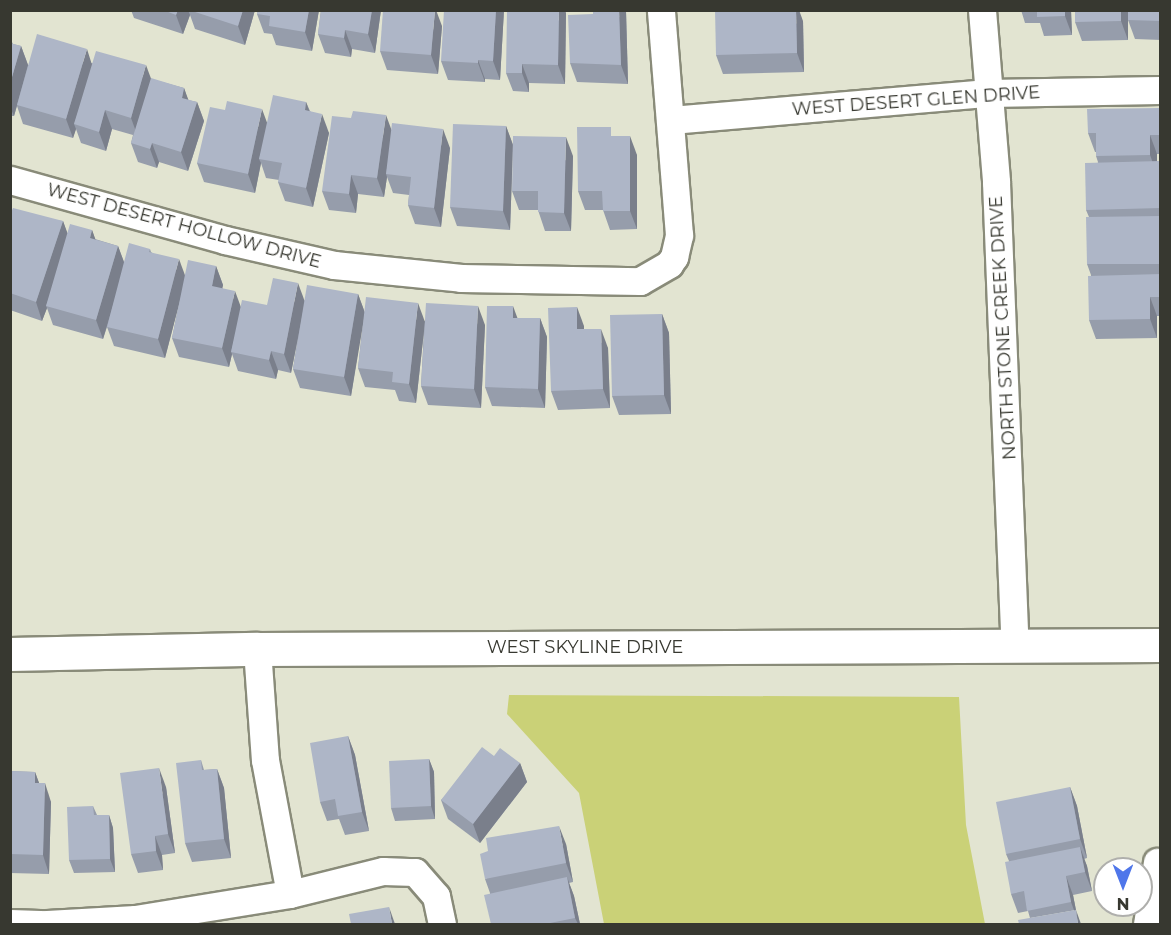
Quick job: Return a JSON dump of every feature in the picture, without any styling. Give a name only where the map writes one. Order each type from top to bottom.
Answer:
[{"type":"street","points":[[661,10],[671,120]]},
{"type":"street","name":"NORTH STONE CREEK DRIVE","points":[[982,10],[997,193],[1015,646]]},
{"type":"street","name":"WEST DESERT GLEN DRIVE","points":[[671,120],[988,93],[1161,90]]},
{"type":"street","name":"WEST DESERT HOLLOW DRIVE","points":[[10,180],[215,237],[334,265],[461,278],[640,281],[658,272],[674,257],[679,235],[671,120]]},
{"type":"street","name":"WEST SKYLINE DRIVE","points":[[10,654],[256,649],[1161,645]]},
{"type":"street","points":[[256,649],[265,760],[290,894]]},
{"type":"street","points":[[1147,924],[1157,862]]},
{"type":"street","points":[[10,922],[47,924],[135,919],[290,894],[383,871],[415,872],[436,896],[442,924]]},
{"type":"green space","points":[[509,695],[959,697],[966,825],[985,924],[604,924],[579,793],[507,714]]},
{"type":"building","points":[[163,10],[178,10],[176,15]]},
{"type":"building","points":[[189,10],[243,10],[238,26]]},
{"type":"building","points":[[258,10],[309,10],[305,32],[269,26],[270,16],[257,14]]},
{"type":"building","points":[[321,10],[372,10],[368,34],[345,30],[344,38],[318,34]]},
{"type":"building","points":[[383,10],[435,10],[431,55],[380,51]]},
{"type":"building","points":[[444,10],[470,12],[470,10],[496,10],[493,61],[478,60],[478,63],[441,61]]},
{"type":"building","points":[[507,10],[559,10],[558,65],[522,64],[522,73],[506,73]]},
{"type":"building","points":[[593,10],[619,10],[621,65],[570,63],[568,15],[593,14]]},
{"type":"building","points":[[715,10],[796,10],[797,53],[716,55]]},
{"type":"building","points":[[1037,10],[1065,10],[1065,16],[1037,17]]},
{"type":"building","points":[[1075,10],[1121,10],[1121,21],[1075,22]]},
{"type":"building","points":[[1128,10],[1161,10],[1161,21],[1128,20]]},
{"type":"building","points":[[37,34],[87,49],[66,119],[17,105]]},
{"type":"building","points":[[10,43],[21,46],[10,84]]},
{"type":"building","points":[[96,51],[146,65],[131,118],[105,110],[99,132],[74,124]]},
{"type":"building","points":[[151,78],[184,88],[182,98],[197,102],[181,152],[152,143],[150,149],[131,143]]},
{"type":"building","points":[[273,95],[306,102],[305,110],[322,114],[306,188],[278,182],[282,163],[259,159]]},
{"type":"building","points":[[227,101],[262,109],[248,174],[197,163],[210,107],[225,110]]},
{"type":"building","points":[[1160,108],[1160,135],[1150,135],[1150,155],[1096,156],[1096,133],[1088,133],[1087,109]]},
{"type":"building","points":[[353,111],[386,115],[377,178],[351,175],[349,194],[322,191],[332,116],[351,118]]},
{"type":"building","points":[[392,123],[443,129],[434,208],[408,205],[411,177],[386,174]]},
{"type":"building","points":[[453,124],[506,126],[503,211],[450,207]]},
{"type":"building","points":[[577,127],[611,127],[611,136],[630,136],[630,211],[603,211],[602,191],[578,191]]},
{"type":"building","points":[[513,136],[566,137],[564,213],[538,212],[538,191],[512,191]]},
{"type":"building","points":[[1160,161],[1161,208],[1086,210],[1085,163]]},
{"type":"building","points":[[13,208],[63,221],[36,302],[10,293],[10,215]]},
{"type":"building","points":[[1161,216],[1161,264],[1087,264],[1086,217]]},
{"type":"building","points":[[70,224],[92,230],[90,238],[118,246],[96,320],[46,306]]},
{"type":"building","points":[[129,243],[150,249],[149,252],[179,259],[158,339],[107,327]]},
{"type":"building","points":[[188,260],[216,266],[212,286],[235,291],[222,348],[172,338]]},
{"type":"building","points":[[1161,274],[1161,297],[1150,297],[1150,319],[1089,320],[1088,276]]},
{"type":"building","points":[[273,278],[298,283],[284,354],[271,351],[269,360],[231,352],[242,300],[267,305]]},
{"type":"building","points":[[307,285],[358,294],[344,377],[293,369]]},
{"type":"building","points":[[366,297],[418,303],[409,384],[392,382],[393,372],[358,368]]},
{"type":"building","points":[[426,303],[478,306],[474,389],[421,386]]},
{"type":"building","points":[[487,306],[513,306],[513,318],[540,318],[538,389],[485,387]]},
{"type":"building","points":[[577,307],[577,329],[601,329],[603,389],[551,391],[548,308]]},
{"type":"building","points":[[662,314],[664,395],[612,396],[610,315]]},
{"type":"building","points":[[348,736],[362,812],[338,816],[335,799],[320,802],[310,743]]},
{"type":"building","points":[[482,747],[494,756],[500,748],[520,763],[473,824],[441,800]]},
{"type":"building","points":[[429,759],[431,806],[391,808],[389,761]]},
{"type":"building","points":[[201,760],[202,770],[217,769],[224,839],[185,843],[176,763]]},
{"type":"building","points":[[159,768],[168,834],[155,836],[156,851],[131,854],[120,773]]},
{"type":"building","points":[[10,771],[35,772],[35,783],[45,783],[43,855],[10,854]]},
{"type":"building","points":[[1070,787],[1080,839],[1006,854],[996,802]]},
{"type":"building","points":[[93,806],[94,815],[109,815],[110,859],[69,860],[67,807]]},
{"type":"building","points":[[559,826],[566,863],[485,879],[480,854],[488,851],[486,838]]},
{"type":"building","points":[[1080,847],[1085,872],[1066,876],[1071,902],[1027,911],[1024,891],[1011,894],[1005,862]]},
{"type":"building","points":[[567,877],[575,918],[545,924],[491,924],[484,895]]},
{"type":"building","points":[[389,907],[392,924],[351,924],[349,914]]},
{"type":"building","points":[[1076,910],[1078,924],[1019,924],[1018,920]]}]
